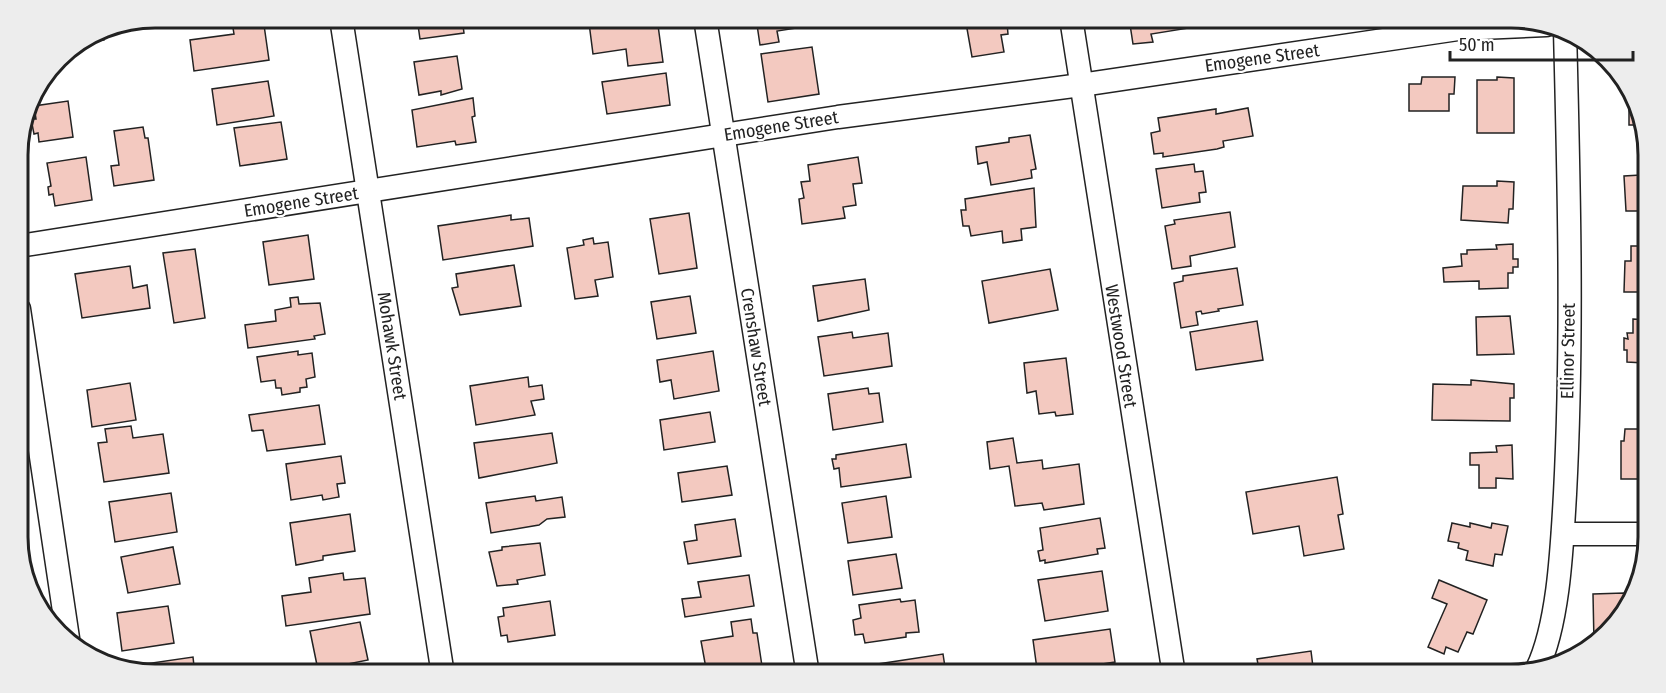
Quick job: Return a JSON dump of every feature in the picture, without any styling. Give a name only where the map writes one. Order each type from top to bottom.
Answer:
[{"type":"street","name":"Westwood Street","points":[[1073,28],[1172,664]]},
{"type":"street","name":"Emogene Street","points":[[29,244],[838,117],[1082,85],[1458,29],[1480,28]]},
{"type":"street","name":"Mohawk Street","points":[[343,29],[441,664]]},
{"type":"street","name":"Crenshaw Street","points":[[707,29],[806,664]]},
{"type":"street","name":"Ellinor Street","points":[[1540,661],[1550,630],[1563,534],[1567,446],[1570,198],[1565,41]]},
{"type":"street","points":[[28,372],[66,627]]},
{"type":"street","points":[[1563,534],[1638,534]]},
{"type":"building","points":[[967,28],[1007,28],[1008,34],[1001,35],[1004,52],[972,57]]},
{"type":"building","points":[[1131,28],[1188,28],[1151,34],[1153,42],[1133,44]]},
{"type":"building","points":[[233,29],[265,29],[269,60],[194,71],[190,40],[234,34]]},
{"type":"building","points":[[419,29],[463,29],[464,33],[420,39]]},
{"type":"building","points":[[590,29],[658,29],[663,62],[628,66],[626,49],[593,54]]},
{"type":"building","points":[[758,29],[793,29],[777,31],[779,42],[760,45]]},
{"type":"building","points":[[812,47],[819,94],[768,102],[761,54]]},
{"type":"building","points":[[457,56],[462,89],[441,95],[441,91],[419,95],[414,62]]},
{"type":"building","points":[[666,73],[670,105],[607,114],[602,82]]},
{"type":"building","points":[[1422,77],[1455,77],[1454,94],[1449,94],[1449,111],[1409,111],[1409,84],[1421,84]]},
{"type":"building","points":[[1497,77],[1514,78],[1514,133],[1477,133],[1477,80],[1497,80]]},
{"type":"building","points":[[268,81],[274,116],[217,125],[212,89]]},
{"type":"building","points":[[473,98],[475,116],[472,117],[476,142],[456,145],[455,141],[417,147],[412,110]]},
{"type":"building","points":[[68,101],[73,137],[39,142],[38,133],[34,134],[32,126],[39,105]]},
{"type":"building","points":[[1248,108],[1253,136],[1223,141],[1224,147],[1217,149],[1163,157],[1163,153],[1154,154],[1151,133],[1160,131],[1158,118],[1216,109],[1216,114]]},
{"type":"building","points":[[1629,110],[1633,125],[1629,125]]},
{"type":"building","points":[[281,122],[287,159],[240,166],[234,128]]},
{"type":"building","points":[[143,127],[145,138],[148,138],[154,180],[114,186],[111,166],[119,165],[114,131]]},
{"type":"building","points":[[1030,135],[1036,169],[1031,170],[1032,178],[991,185],[987,162],[978,164],[976,147],[1009,142],[1009,138]]},
{"type":"building","points":[[86,157],[92,200],[55,206],[53,194],[49,195],[48,187],[51,186],[47,163]]},
{"type":"building","points":[[858,157],[862,183],[853,184],[856,205],[843,207],[845,218],[802,224],[799,199],[804,198],[801,182],[810,181],[808,165]]},
{"type":"building","points":[[1194,164],[1195,172],[1203,171],[1206,192],[1199,193],[1200,202],[1162,208],[1156,169]]},
{"type":"building","points":[[1638,175],[1638,211],[1626,211],[1624,176]]},
{"type":"building","points":[[1497,181],[1514,182],[1513,209],[1509,209],[1508,223],[1461,220],[1463,186],[1497,186]]},
{"type":"building","points":[[1034,188],[1036,227],[1021,229],[1022,240],[1003,243],[1002,231],[971,236],[969,226],[963,226],[961,210],[966,210],[965,199]]},
{"type":"building","points":[[1230,212],[1235,247],[1190,256],[1191,266],[1172,269],[1165,226],[1175,224],[1174,220]]},
{"type":"building","points":[[689,213],[697,268],[659,274],[650,219]]},
{"type":"building","points":[[511,215],[511,220],[529,218],[533,246],[443,260],[438,226]]},
{"type":"building","points":[[308,235],[314,279],[269,285],[263,242]]},
{"type":"building","points":[[593,238],[594,244],[608,242],[613,277],[595,280],[598,296],[575,299],[567,248],[584,245],[583,240]]},
{"type":"building","points":[[1513,244],[1513,259],[1518,259],[1518,267],[1513,267],[1513,273],[1508,273],[1508,288],[1479,289],[1479,281],[1444,282],[1443,268],[1462,266],[1461,254],[1467,254],[1467,250],[1497,249],[1496,245]]},
{"type":"building","points":[[1631,246],[1638,246],[1638,292],[1624,292],[1625,261],[1631,261]]},
{"type":"building","points":[[195,249],[205,318],[174,323],[163,253]]},
{"type":"building","points":[[514,265],[521,306],[460,315],[452,288],[458,287],[456,274]]},
{"type":"building","points":[[130,266],[133,288],[147,285],[150,308],[82,318],[75,274]]},
{"type":"building","points":[[1237,268],[1243,305],[1202,314],[1201,311],[1196,312],[1198,325],[1181,328],[1174,283],[1183,281],[1183,276]]},
{"type":"building","points":[[1050,269],[1058,310],[989,323],[982,281]]},
{"type":"building","points":[[865,279],[869,310],[818,321],[813,286]]},
{"type":"building","points":[[690,296],[696,333],[657,339],[651,302]]},
{"type":"building","points":[[298,297],[299,304],[320,303],[325,334],[314,336],[315,339],[248,348],[245,325],[276,321],[275,310],[291,307],[290,298]]},
{"type":"building","points":[[1510,316],[1514,354],[1477,355],[1476,317]]},
{"type":"building","points":[[1633,319],[1638,319],[1638,363],[1627,362],[1627,350],[1624,350],[1624,338],[1628,339],[1627,333],[1633,333]]},
{"type":"building","points":[[1257,321],[1263,360],[1196,370],[1190,332]]},
{"type":"building","points":[[852,332],[853,338],[888,333],[892,366],[824,376],[818,337]]},
{"type":"building","points":[[298,351],[298,355],[312,353],[315,377],[306,379],[307,387],[300,388],[300,392],[282,395],[281,388],[276,388],[275,380],[261,382],[257,357]]},
{"type":"building","points":[[713,351],[719,391],[674,399],[671,380],[660,382],[657,360]]},
{"type":"building","points":[[1066,358],[1073,414],[1056,416],[1055,412],[1039,414],[1036,391],[1027,393],[1024,363]]},
{"type":"building","points":[[528,377],[529,387],[542,385],[544,399],[531,401],[535,415],[476,425],[470,386]]},
{"type":"building","points":[[1471,380],[1514,384],[1514,398],[1510,398],[1510,421],[1432,420],[1433,384],[1471,385]]},
{"type":"building","points":[[130,383],[136,420],[92,427],[87,390]]},
{"type":"building","points":[[868,388],[869,394],[879,393],[883,422],[833,430],[828,394]]},
{"type":"building","points":[[319,405],[325,444],[267,451],[263,430],[252,431],[249,415]]},
{"type":"building","points":[[710,412],[715,442],[664,450],[660,420]]},
{"type":"building","points":[[131,426],[133,438],[163,434],[169,473],[104,482],[98,443],[107,442],[105,429]]},
{"type":"building","points":[[1625,429],[1638,429],[1638,479],[1621,479],[1621,441],[1624,441]]},
{"type":"building","points":[[552,433],[557,463],[479,478],[474,443]]},
{"type":"building","points":[[1013,438],[1017,463],[1042,460],[1043,469],[1079,464],[1084,504],[1044,510],[1042,503],[1015,506],[1009,466],[990,469],[987,442]]},
{"type":"building","points":[[906,444],[911,477],[841,487],[839,468],[834,469],[832,459],[836,459],[836,455]]},
{"type":"building","points":[[1512,445],[1513,479],[1496,478],[1496,488],[1479,488],[1479,465],[1470,465],[1470,453],[1497,452],[1496,446]]},
{"type":"building","points":[[341,456],[345,483],[337,484],[339,497],[323,500],[322,495],[291,500],[286,464]]},
{"type":"building","points":[[727,466],[732,495],[682,502],[678,473]]},
{"type":"building","points":[[1337,477],[1343,514],[1338,515],[1344,549],[1304,556],[1299,526],[1253,534],[1246,492]]},
{"type":"building","points":[[171,493],[177,532],[115,542],[109,502]]},
{"type":"building","points":[[535,496],[536,501],[562,497],[565,517],[547,519],[539,525],[491,533],[486,503]]},
{"type":"building","points":[[886,496],[892,537],[848,543],[842,503]]},
{"type":"building","points":[[350,514],[355,551],[323,556],[323,560],[296,565],[290,523]]},
{"type":"building","points":[[1100,518],[1105,548],[1097,549],[1098,554],[1045,563],[1045,560],[1040,561],[1038,551],[1043,550],[1040,528]]},
{"type":"building","points":[[735,519],[741,556],[688,564],[684,542],[697,540],[695,525]]},
{"type":"building","points":[[1452,523],[1470,527],[1470,523],[1491,528],[1492,523],[1508,526],[1502,555],[1495,554],[1493,566],[1466,560],[1468,551],[1458,548],[1459,543],[1448,541]]},
{"type":"building","points":[[540,543],[545,575],[517,580],[518,584],[497,586],[489,552],[502,550],[502,547]]},
{"type":"building","points":[[173,547],[180,584],[128,593],[121,557]]},
{"type":"building","points":[[896,554],[902,588],[853,595],[848,561]]},
{"type":"building","points":[[1102,571],[1108,611],[1045,621],[1038,580]]},
{"type":"building","points":[[343,573],[344,580],[365,578],[370,614],[286,626],[282,596],[311,592],[309,578]]},
{"type":"building","points":[[749,575],[754,606],[685,617],[682,599],[701,597],[698,582]]},
{"type":"building","points":[[1439,580],[1487,600],[1473,634],[1467,632],[1458,652],[1446,647],[1444,654],[1428,647],[1447,604],[1432,598]]},
{"type":"building","points":[[1593,594],[1624,594],[1606,621],[1594,633]]},
{"type":"building","points":[[900,599],[901,602],[915,600],[919,632],[906,633],[906,637],[865,643],[863,634],[855,635],[853,620],[861,618],[859,605]]},
{"type":"building","points":[[550,601],[555,635],[508,642],[507,635],[501,636],[498,617],[504,616],[503,608]]},
{"type":"building","points":[[168,606],[174,643],[122,651],[117,613]]},
{"type":"building","points":[[751,619],[753,633],[757,633],[762,664],[705,664],[701,641],[733,636],[731,622]]},
{"type":"building","points":[[360,622],[368,660],[348,664],[317,664],[310,631]]},
{"type":"building","points":[[1110,629],[1115,662],[1036,664],[1033,640]]},
{"type":"building","points":[[1311,651],[1313,664],[1258,664],[1257,659]]},
{"type":"building","points":[[943,654],[945,664],[878,664]]},
{"type":"building","points":[[193,657],[194,664],[147,664]]}]
